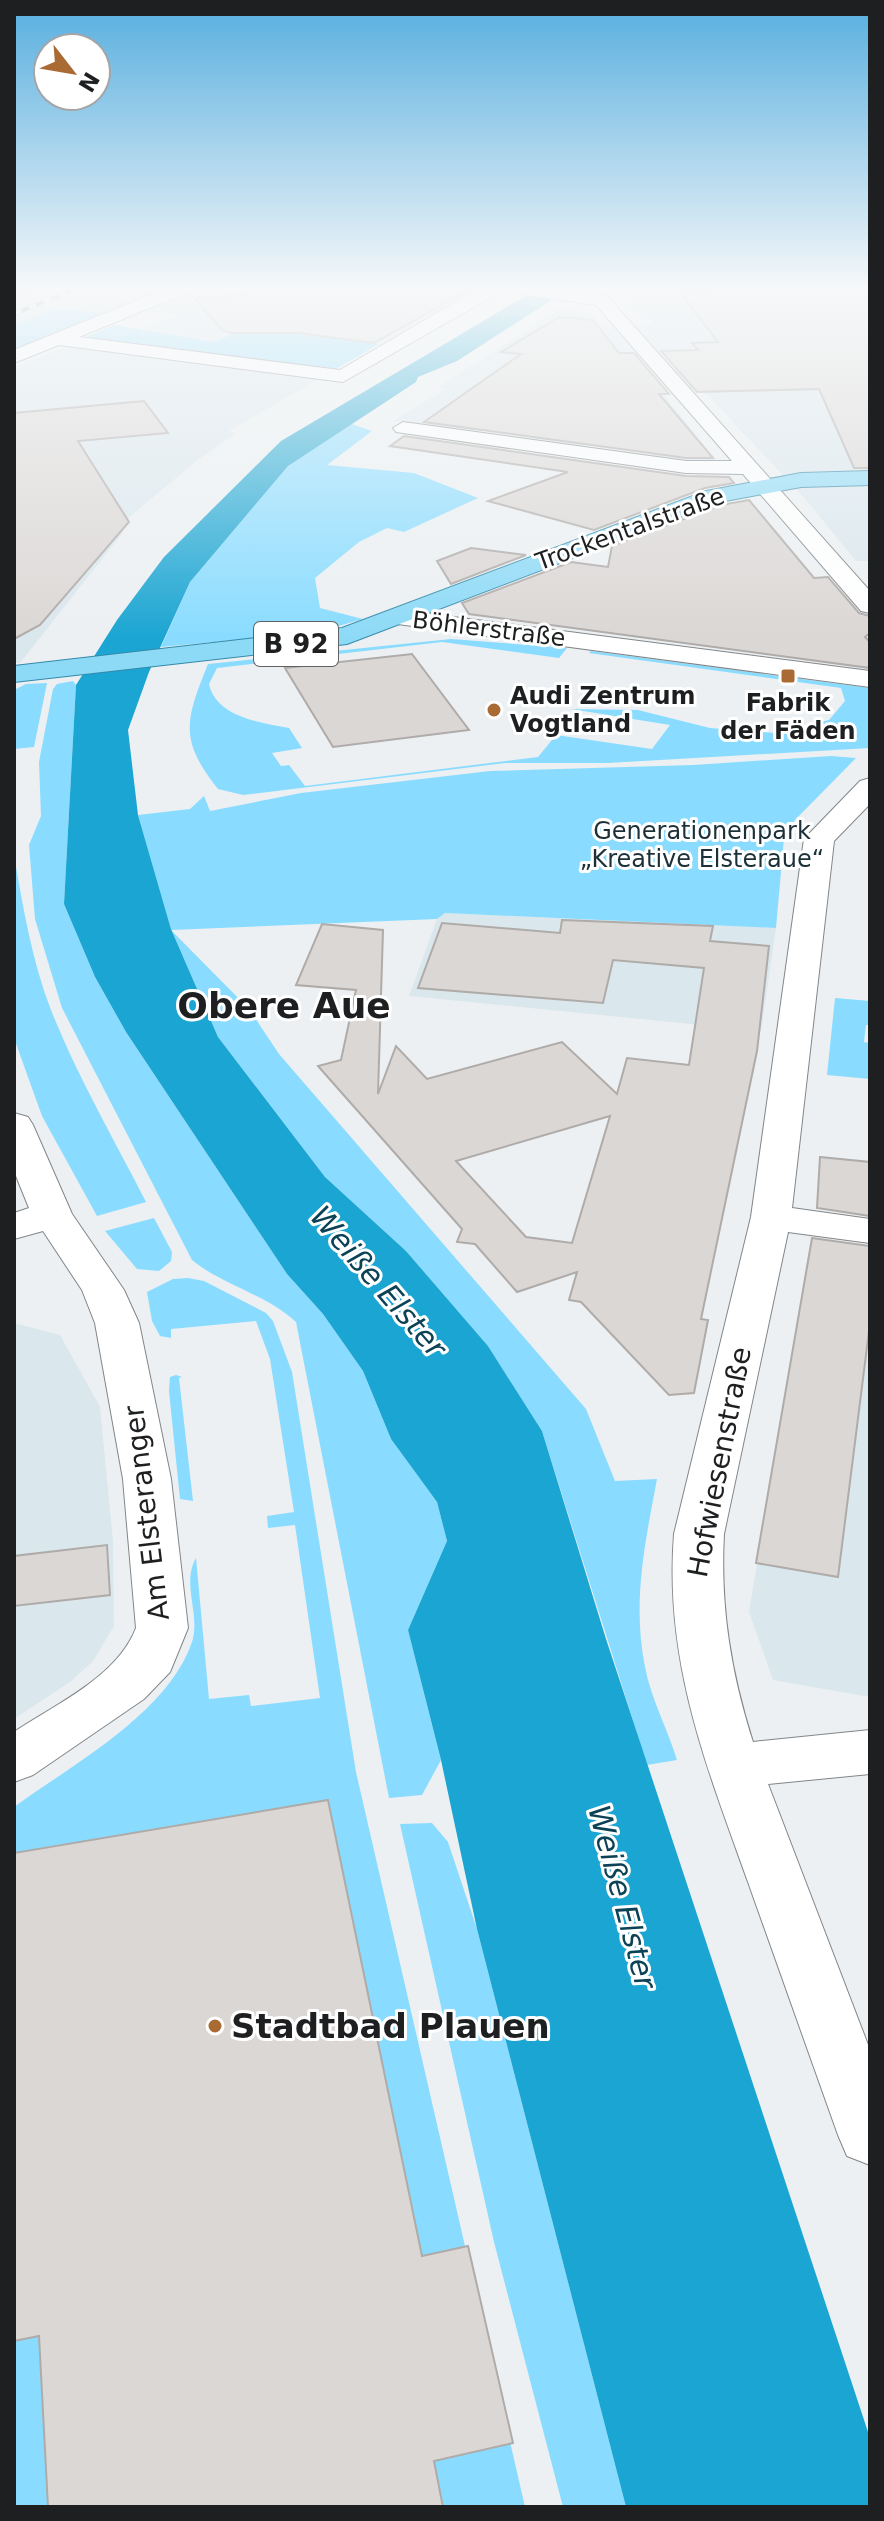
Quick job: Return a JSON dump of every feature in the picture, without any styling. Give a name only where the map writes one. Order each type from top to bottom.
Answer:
[{"type":"main road","name":"Trockentalstraße","points":[[399,618],[757,477],[870,478]]},
{"type":"main road","name":"Böhlerstraße","points":[[14,674],[323,641],[399,618]]},
{"type":"street","points":[[692,403],[870,606]]},
{"type":"street","points":[[403,428],[757,477]]},
{"type":"street","name":"Böhlerstraße","points":[[399,618],[870,679]]},
{"type":"street","name":"Hofwiesenstraße","points":[[870,787],[819,839],[771,1217],[699,1534],[694,1574],[696,1616],[708,1675],[734,1766],[870,2135]]},
{"type":"street","name":"Am Elsteranger","points":[[14,1125],[33,1220],[103,1290],[117,1323],[147,1479],[162,1628],[151,1658],[125,1685],[14,1760]]},
{"type":"street","points":[[771,1217],[870,1231]]},
{"type":"street","points":[[734,1766],[870,1752]]},
{"type":"shaded area","points":[[14,403],[278,403],[229,431],[236,433],[195,462],[127,519],[121,535],[20,663],[14,663]]},
{"type":"shaded area","points":[[423,403],[670,403],[717,461],[711,464],[651,456],[664,446],[613,424],[581,447],[531,440],[543,432],[493,422],[477,433],[393,421]]},
{"type":"shaded area","points":[[715,403],[870,403],[870,561],[856,561],[807,501]]},
{"type":"shaded area","points":[[445,913],[776,928],[761,1031],[409,996],[437,919]]},
{"type":"shaded area","points":[[810,1247],[870,1254],[870,1697],[773,1680],[749,1612]]},
{"type":"shaded area","points":[[14,1323],[60,1335],[100,1407],[113,1541],[114,1626],[93,1661],[70,1682],[14,1719]]},
{"type":"green space","points":[[349,423],[372,431],[327,465],[414,473],[478,498],[404,532],[387,528],[359,542],[315,578],[320,608],[363,619],[318,632],[161,647],[190,582],[288,466]]},
{"type":"green space","points":[[451,639],[567,648],[559,658],[442,642],[217,668],[209,684],[213,695],[230,711],[253,721],[289,728],[302,748],[272,753],[281,766],[289,765],[305,786],[538,757],[556,735],[652,749],[670,725],[571,709],[638,710],[710,728],[775,733],[829,720],[845,701],[841,688],[589,653],[591,651],[870,688],[870,748],[608,763],[505,763],[243,795],[218,789],[196,756],[191,742],[191,715],[208,664]]},
{"type":"green space","points":[[73,681],[76,685],[64,904],[95,977],[126,1032],[287,1274],[323,1314],[363,1371],[391,1439],[437,1502],[447,1541],[408,1630],[441,1760],[422,1795],[389,1798],[296,1322],[272,1304],[192,1260],[62,1008],[35,919],[29,845],[41,816],[39,762],[53,689],[57,684]]},
{"type":"green space","points":[[47,683],[34,747],[14,749],[14,690],[26,684]]},
{"type":"green space","name":"Generationenpark „Kreative Elsteraue“","points":[[831,756],[856,758],[795,820],[784,838],[776,928],[445,913],[437,919],[171,930],[138,815],[190,809],[204,796],[210,811],[301,793],[490,771],[693,765]]},
{"type":"green space","points":[[14,855],[33,953],[51,1010],[84,1083],[146,1202],[97,1216],[42,1116],[14,1038]]},
{"type":"green space","points":[[172,931],[249,1009],[279,1054],[586,1409],[615,1481],[657,1479],[642,1573],[641,1643],[651,1691],[677,1760],[647,1765],[542,1431],[488,1346],[406,1251],[325,1177],[218,1037]]},
{"type":"green space","points":[[835,998],[870,1001],[870,1025],[866,1025],[864,1042],[870,1043],[870,1079],[827,1075]]},
{"type":"green space","points":[[154,1218],[172,1252],[171,1261],[159,1271],[137,1269],[105,1231]]},
{"type":"green space","name":"Stadtbad Plauen","points":[[173,1279],[204,1281],[266,1313],[273,1321],[292,1372],[356,1772],[525,2507],[14,2507],[14,1807],[116,1735],[141,1714],[180,1668],[194,1632],[190,1578],[196,1558],[209,1699],[249,1695],[251,1706],[320,1698],[295,1525],[268,1528],[267,1516],[294,1512],[270,1359],[256,1321],[171,1329],[171,1338],[160,1336],[152,1321],[147,1292]]},
{"type":"green space","points":[[170,1377],[182,1377],[179,1378],[193,1501],[180,1499],[169,1391]]},
{"type":"green space","points":[[432,1823],[448,1842],[477,1929],[626,2507],[563,2507],[494,2242],[400,1824]]},
{"type":"water","name":"Weiße Elster","points":[[346,403],[385,403],[288,466],[190,582],[149,672],[128,730],[138,815],[171,929],[218,1037],[325,1177],[406,1251],[488,1346],[542,1431],[606,1639],[870,2438],[870,2507],[626,2507],[477,1929],[441,1760],[408,1630],[447,1541],[437,1502],[391,1439],[363,1371],[323,1314],[287,1274],[126,1032],[95,977],[64,904],[76,685],[117,620],[164,557],[281,441]]},
{"type":"building","points":[[145,403],[168,433],[78,441],[129,522],[40,625],[14,639],[14,413]]},
{"type":"building","points":[[452,403],[666,403],[713,458],[686,458],[424,422]]},
{"type":"building","points":[[825,403],[870,403],[870,468],[854,468]]},
{"type":"building","points":[[404,436],[686,476],[729,477],[734,483],[705,488],[594,530],[488,501],[568,472],[390,446]]},
{"type":"building","points":[[749,500],[814,578],[828,577],[859,613],[870,616],[870,633],[865,637],[870,642],[870,668],[469,614],[462,603],[571,562],[608,567],[612,546],[721,505]]},
{"type":"building","points":[[471,548],[526,555],[451,584],[437,561]]},
{"type":"building","points":[[412,654],[469,730],[333,747],[285,668]]},
{"type":"building","points":[[562,920],[713,926],[710,941],[769,946],[757,1051],[701,1319],[708,1320],[694,1393],[669,1395],[581,1302],[569,1300],[577,1272],[517,1292],[475,1244],[457,1242],[462,1229],[318,1066],[341,1060],[356,990],[296,985],[322,924],[383,930],[378,1094],[396,1046],[427,1079],[562,1042],[617,1094],[627,1058],[689,1065],[704,968],[613,960],[603,1003],[418,988],[442,923],[560,933]],"holes":[[[610,1116],[572,1243],[526,1237],[456,1161]]]},
{"type":"building","points":[[820,1157],[870,1162],[870,1216],[817,1208]]},
{"type":"building","points":[[812,1238],[870,1246],[870,1323],[838,1577],[756,1563]]},
{"type":"building","points":[[107,1545],[110,1595],[14,1606],[14,1556]]},
{"type":"building","name":"Stadtbad Plauen","points":[[328,1800],[422,2256],[468,2246],[513,2443],[434,2461],[443,2507],[48,2507],[39,2336],[14,2341],[14,1853]]},
{"type":"place","name":"Fabrik der Fäden","points":[[788,676]]},
{"type":"place","name":"Audi Zentrum Vogtland","points":[[494,710]]},
{"type":"place","name":"Stadtbad Plauen","points":[[215,2026]]},
{"type":"district","name":"Obere Aue","points":[[284,1005]]}]
